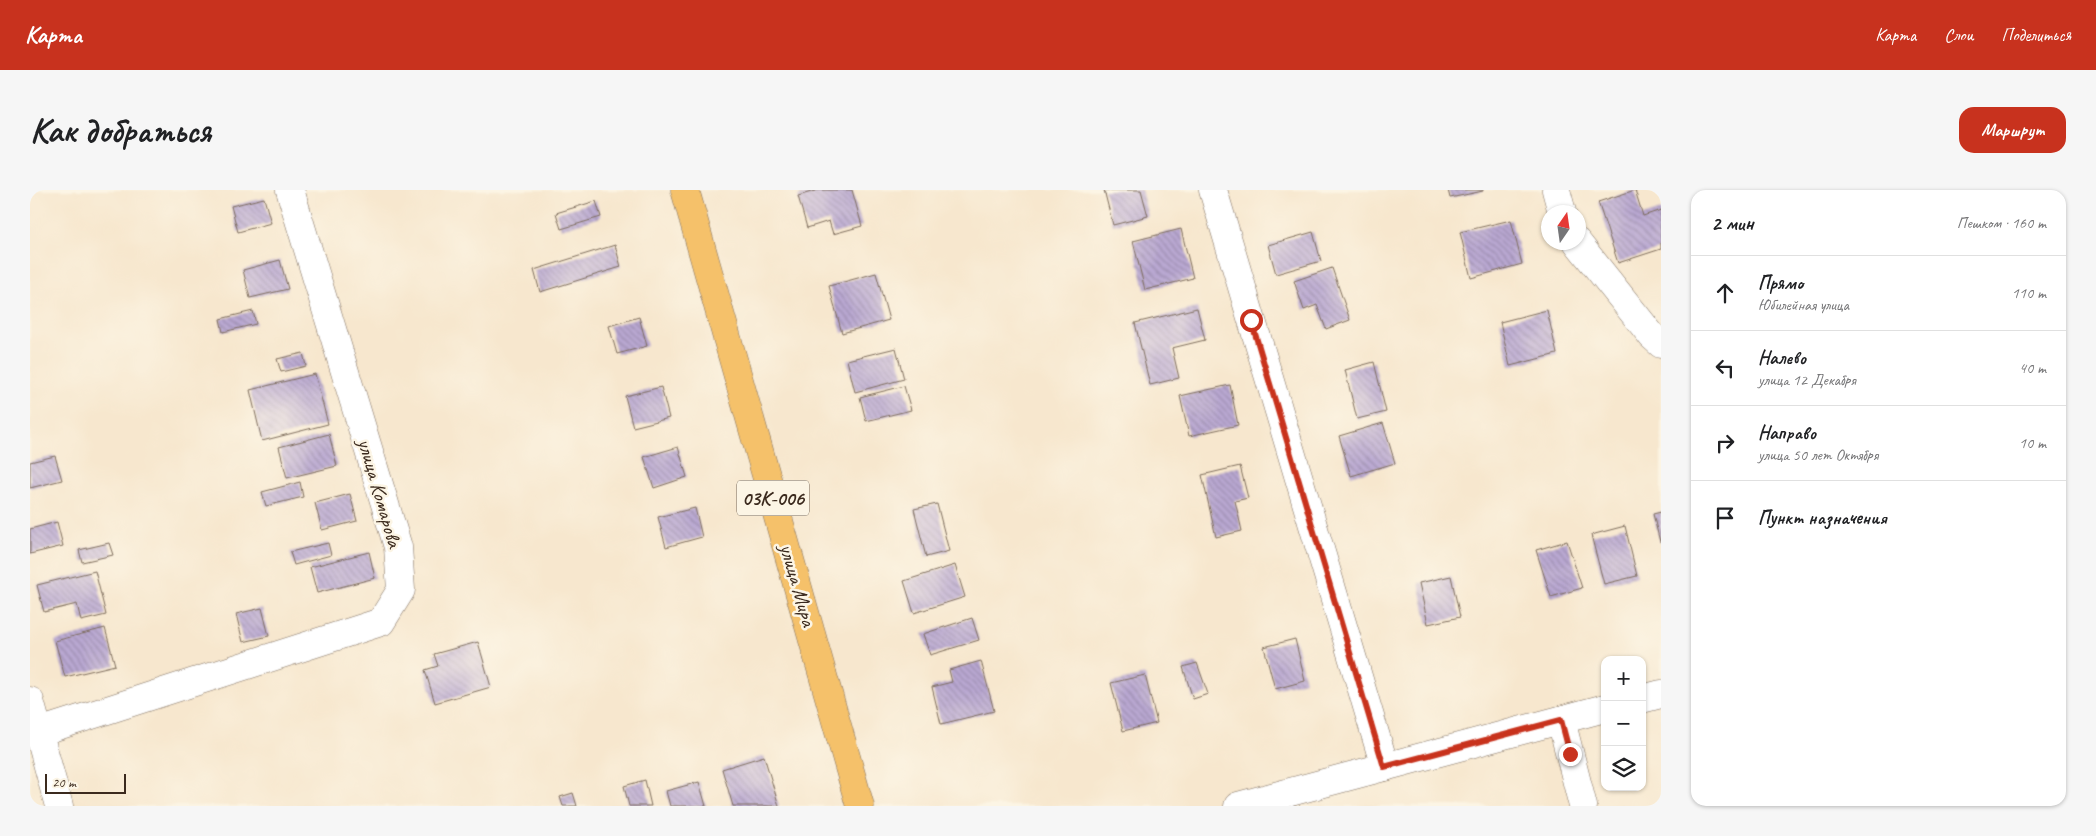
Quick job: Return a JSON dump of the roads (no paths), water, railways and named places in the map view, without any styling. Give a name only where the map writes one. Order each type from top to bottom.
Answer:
[{"type":"main road","name":"улица Мира","points":[[686,190],[860,806]]},
{"type":"street","name":"улица Комарова","points":[[39,732],[381,622],[401,590],[398,547],[290,190]]},
{"type":"street","points":[[1212,190],[1384,767]]},
{"type":"street","points":[[1556,190],[1560,205]]},
{"type":"street","points":[[1583,250],[1652,336],[1661,344]]},
{"type":"street","points":[[1646,698],[1661,694]]},
{"type":"street","points":[[30,701],[59,806]]},
{"type":"street","points":[[1238,806],[1601,709]]},
{"type":"street","points":[[1561,720],[1583,806]]}]
